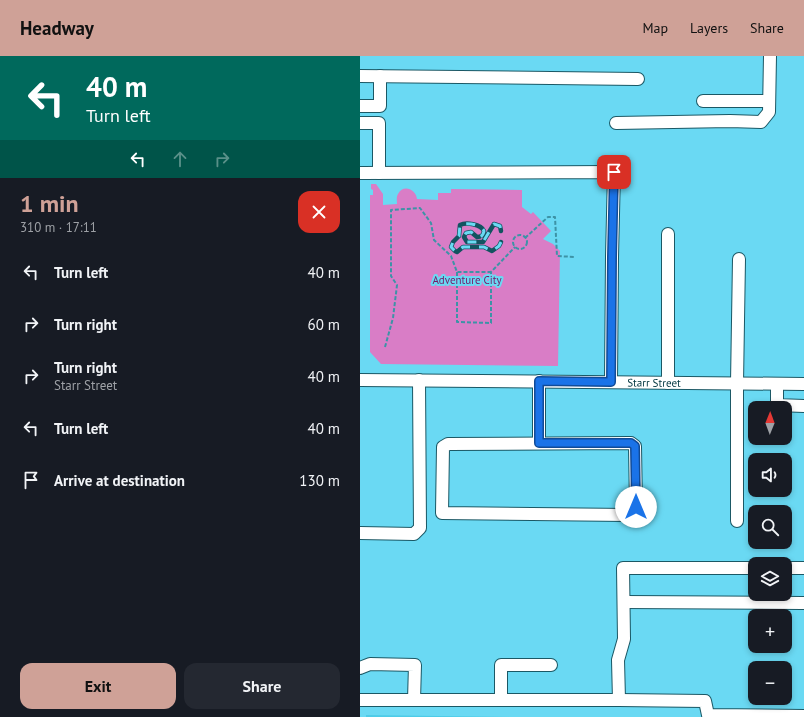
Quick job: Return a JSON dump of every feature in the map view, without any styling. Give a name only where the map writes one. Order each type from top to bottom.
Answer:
[{"type":"street","points":[[616,123],[730,121],[761,122],[769,112],[770,56]]},
{"type":"street","points":[[360,76],[638,79]]},
{"type":"street","points":[[360,106],[380,106],[380,76]]},
{"type":"street","points":[[703,101],[769,101]]},
{"type":"street","points":[[360,123],[379,123],[379,173]]},
{"type":"street","points":[[360,173],[614,172],[611,382]]},
{"type":"street","points":[[668,234],[668,383]]},
{"type":"street","points":[[737,521],[736,383],[740,259]]},
{"type":"street","name":"Starr Street","points":[[360,380],[804,384]]},
{"type":"street","points":[[360,533],[414,534],[420,528],[419,380]]},
{"type":"street","points":[[539,381],[539,443]]},
{"type":"street","points":[[777,384],[776,405],[804,406]]},
{"type":"street","points":[[539,443],[631,443],[635,446],[636,507],[633,512],[628,515],[442,513],[443,447],[448,444],[539,443]]},
{"type":"street","points":[[619,700],[618,660],[624,639],[623,568],[748,568]]},
{"type":"street","points":[[792,568],[804,568]]},
{"type":"street","points":[[624,602],[804,603]]},
{"type":"street","points":[[360,668],[370,664],[415,664],[414,700]]},
{"type":"street","points":[[501,700],[501,665],[551,665]]},
{"type":"street","points":[[360,700],[705,701],[708,715],[804,716]]},
{"type":"path","points":[[385,347],[393,318],[397,285],[391,276],[391,210],[420,208],[431,223],[434,240],[451,256],[457,272],[457,322],[491,323],[491,272],[515,247]]},
{"type":"path","points":[[525,238],[548,217],[555,217],[557,256],[575,257]]},
{"type":"path","points":[[515,247],[513,241],[516,237],[522,236],[525,238]]},
{"type":"path","points":[[515,247],[519,249],[524,248],[527,244],[525,238]]},
{"type":"path","points":[[457,272],[491,272]]},
{"type":"shaded area","points":[[366,715],[516,717],[366,717]]},
{"type":"green space","name":"Adventure City","points":[[371,184],[376,184],[383,194],[383,205],[397,204],[398,194],[403,189],[412,190],[417,199],[438,200],[438,193],[451,193],[451,189],[522,190],[522,207],[531,214],[533,212],[551,231],[543,239],[553,244],[560,251],[558,366],[381,364],[370,352],[370,195],[373,195]]},
{"type":"railway","points":[[501,231],[500,226],[494,224],[483,242],[467,242],[464,237],[466,233],[471,232],[478,237],[482,235],[484,231],[477,225],[463,224],[460,225],[459,236],[453,242],[451,247],[457,252],[463,247],[484,247],[492,251],[499,246],[501,242]]},
{"type":"route","points":[[614,172],[611,382],[539,381],[539,443],[631,443],[635,446],[636,507]]}]
